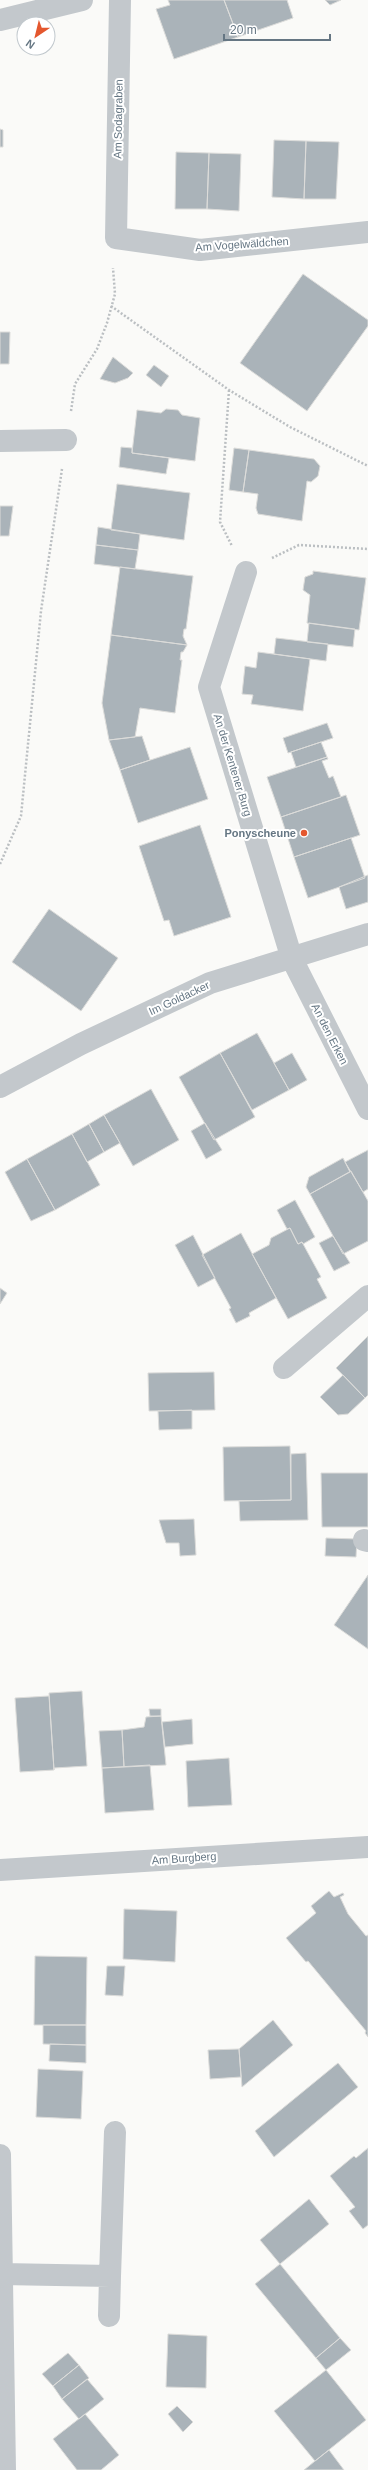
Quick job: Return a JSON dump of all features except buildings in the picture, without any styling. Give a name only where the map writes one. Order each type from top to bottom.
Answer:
[{"type":"street","points":[[0,20],[82,0]]},
{"type":"street","name":"Am Sodagraben","points":[[116,238],[120,0]]},
{"type":"street","name":"Am Vogelwäldchen","points":[[116,238],[200,250],[368,232]]},
{"type":"street","points":[[0,441],[66,440]]},
{"type":"street","name":"An der Kentener Burg","points":[[246,572],[209,687],[292,959]]},
{"type":"street","name":"Im Goldacker","points":[[0,1087],[81,1044],[210,983],[292,959],[368,934]]},
{"type":"street","name":"An den Erken","points":[[292,959],[368,1108]]},
{"type":"street","points":[[284,1368],[368,1296]]},
{"type":"street","name":"Am Burgberg","points":[[0,1870],[368,1847]]},
{"type":"street","points":[[109,2316],[115,2132]]},
{"type":"street","points":[[0,2155],[5,2470]]},
{"type":"street","points":[[2,2274],[110,2276]]},
{"type":"path","points":[[0,864],[21,816],[41,612],[75,384],[97,349],[108,323],[114,294],[112,260],[116,238]]},
{"type":"path","points":[[111,306],[229,390],[290,427],[368,466]]},
{"type":"path","points":[[229,390],[220,522],[246,572],[299,545],[368,549]]},
{"type":"place","name":"Ponyscheune","points":[[304,833]]}]
